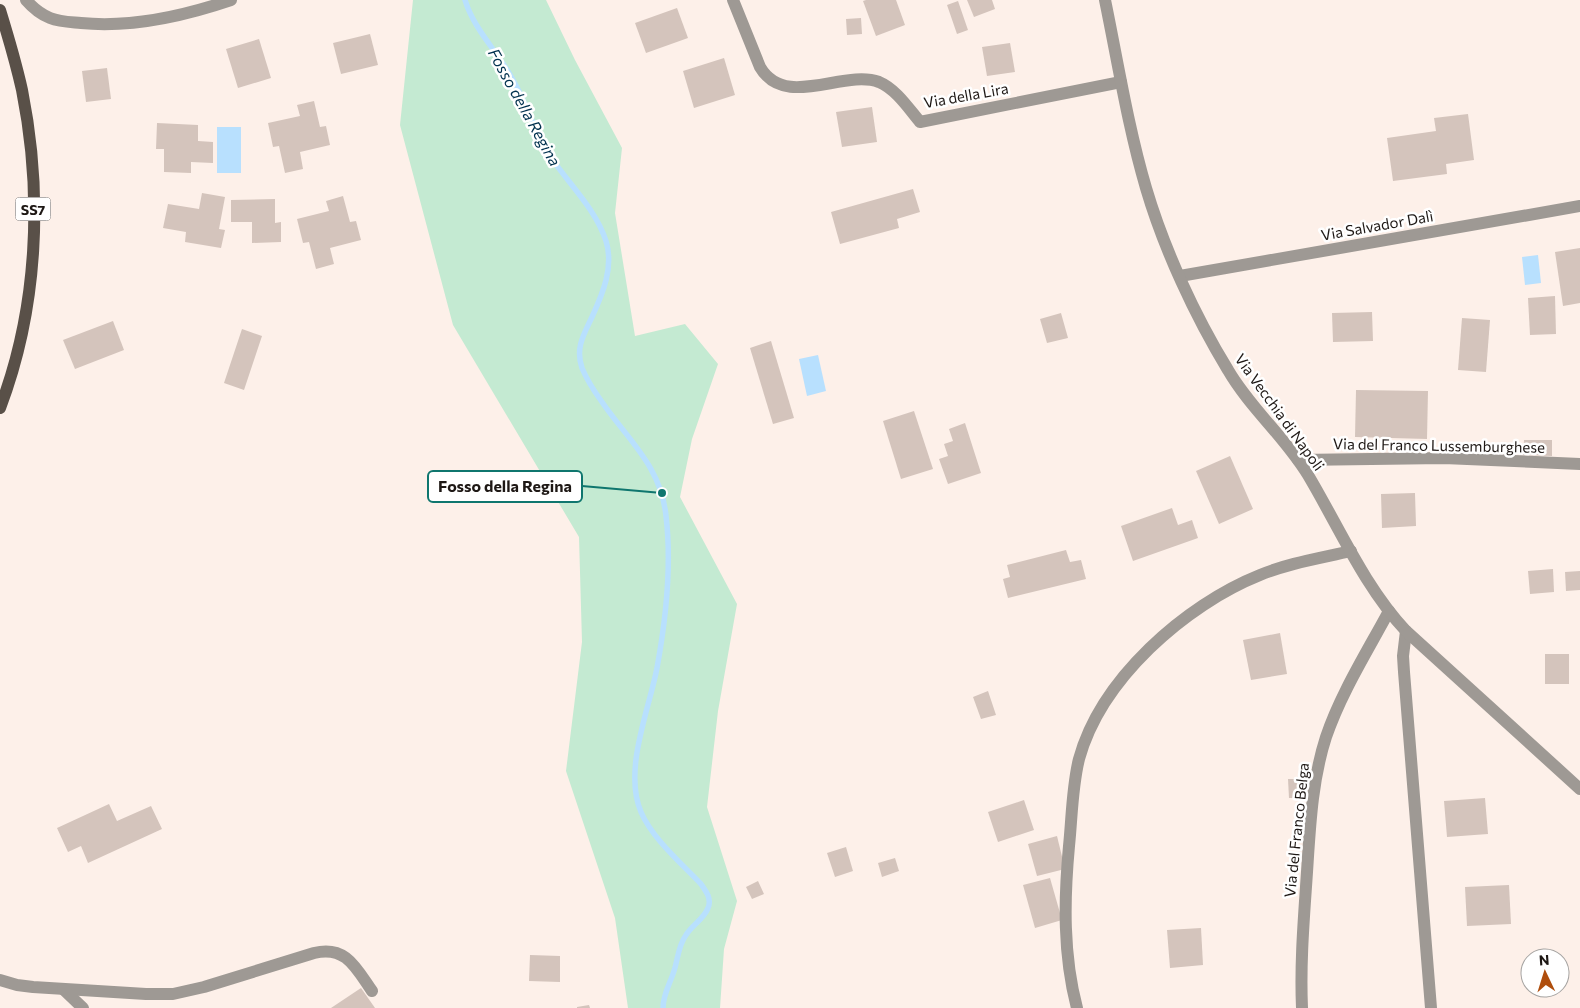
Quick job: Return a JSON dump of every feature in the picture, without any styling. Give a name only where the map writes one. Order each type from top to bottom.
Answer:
[{"type":"main road","name":"SS7","points":[[0,10],[19,78],[27,121],[33,215],[29,301],[18,354],[0,408]]},
{"type":"street","points":[[26,0],[40,13],[50,18],[65,22],[96,24],[122,24],[166,17],[195,11],[231,0]]},
{"type":"street","name":"Via della Lira","points":[[733,0],[760,67],[767,77],[776,83],[801,87],[858,80],[874,81],[889,88],[920,122],[1121,82]]},
{"type":"street","name":"Via Vecchia di Napoli","points":[[1105,0],[1135,149],[1146,189],[1180,276],[1230,374],[1298,460],[1374,590],[1389,611],[1406,631],[1580,789]]},
{"type":"street","name":"Via Salvador Dalì","points":[[1180,276],[1580,206]]},
{"type":"street","name":"Via del Franco Lussemburghese","points":[[1298,460],[1444,458],[1580,464]]},
{"type":"street","points":[[1077,1008],[1070,978],[1066,936],[1071,823],[1079,759],[1088,736],[1106,703],[1127,672],[1139,660],[1173,628],[1210,601],[1233,587],[1262,574],[1294,564],[1351,551]]},
{"type":"street","name":"Via del Franco Belga","points":[[1302,1008],[1302,951],[1306,891],[1311,817],[1318,768],[1334,716],[1389,611]]},
{"type":"street","points":[[1406,631],[1403,656],[1404,672],[1431,1008]]},
{"type":"street","points":[[0,980],[26,986],[63,989],[173,994],[195,990],[324,951],[336,952],[346,957],[372,990]]},
{"type":"street","points":[[63,989],[83,1008]]},
{"type":"green space","points":[[413,0],[546,0],[575,60],[622,148],[615,213],[635,336],[685,324],[718,364],[692,439],[680,497],[737,604],[718,711],[707,807],[737,901],[724,949],[720,1008],[628,1008],[615,918],[566,771],[582,642],[579,537],[453,325],[400,125]]},
{"type":"water","points":[[217,127],[241,127],[241,173],[217,173]]},
{"type":"water","points":[[1538,255],[1541,283],[1525,285],[1522,257]]},
{"type":"water","points":[[818,355],[826,391],[807,396],[799,359]]},
{"type":"building","points":[[896,0],[905,25],[876,36],[863,1]]},
{"type":"building","points":[[967,0],[992,0],[995,9],[974,17]]},
{"type":"building","points":[[958,1],[968,30],[957,34],[947,5]]},
{"type":"building","points":[[677,8],[688,38],[646,53],[635,23]]},
{"type":"building","points":[[861,18],[862,34],[847,35],[846,19]]},
{"type":"building","points":[[370,34],[378,65],[341,74],[333,43]]},
{"type":"building","points":[[259,39],[271,78],[238,88],[226,49]]},
{"type":"building","points":[[1010,43],[1015,72],[987,76],[982,47]]},
{"type":"building","points":[[724,58],[735,95],[694,108],[683,71]]},
{"type":"building","points":[[107,68],[111,99],[86,102],[82,71]]},
{"type":"building","points":[[314,101],[320,127],[326,126],[330,145],[300,152],[303,169],[285,173],[279,146],[273,147],[268,123],[300,116],[297,105]]},
{"type":"building","points":[[872,107],[877,142],[842,147],[836,112]]},
{"type":"building","points":[[1468,114],[1474,160],[1446,164],[1447,174],[1393,181],[1387,138],[1436,131],[1434,118]]},
{"type":"building","points":[[157,123],[198,125],[198,141],[213,142],[213,163],[191,162],[191,173],[164,172],[164,149],[156,149]]},
{"type":"building","points":[[913,189],[920,212],[897,219],[899,228],[840,244],[831,212]]},
{"type":"building","points":[[202,193],[225,197],[219,229],[225,230],[221,248],[185,242],[186,232],[163,228],[168,204],[199,209]]},
{"type":"building","points":[[343,196],[350,222],[356,221],[361,240],[330,248],[334,264],[316,269],[309,242],[303,243],[297,219],[329,211],[326,201]]},
{"type":"building","points":[[275,199],[275,223],[281,222],[281,242],[252,243],[252,222],[231,222],[231,200]]},
{"type":"building","points":[[1580,248],[1580,303],[1563,306],[1555,252]]},
{"type":"building","points":[[1555,296],[1556,334],[1530,335],[1528,298]]},
{"type":"building","points":[[1372,312],[1373,341],[1333,342],[1332,313]]},
{"type":"building","points":[[1061,313],[1068,338],[1047,343],[1040,319]]},
{"type":"building","points":[[1462,318],[1490,320],[1486,372],[1458,370]]},
{"type":"building","points":[[113,321],[124,350],[75,369],[63,340]]},
{"type":"building","points":[[242,329],[262,336],[244,390],[224,383]]},
{"type":"building","points":[[771,341],[794,418],[773,424],[750,348]]},
{"type":"building","points":[[1356,390],[1428,391],[1427,439],[1355,437]]},
{"type":"building","points":[[914,411],[933,469],[901,479],[883,421]]},
{"type":"building","points":[[965,423],[981,473],[948,484],[939,459],[948,456],[944,444],[953,441],[949,429]]},
{"type":"building","points":[[1524,440],[1552,440],[1552,456],[1523,455]]},
{"type":"building","points":[[1230,456],[1253,509],[1219,524],[1196,471]]},
{"type":"building","points":[[1415,493],[1416,526],[1382,528],[1381,494]]},
{"type":"building","points":[[1172,508],[1178,525],[1192,520],[1198,538],[1133,561],[1121,526]]},
{"type":"building","points":[[1066,550],[1070,562],[1081,560],[1086,579],[1008,598],[1003,579],[1010,577],[1007,565]]},
{"type":"building","points":[[1553,569],[1554,592],[1530,594],[1528,571]]},
{"type":"building","points":[[1580,571],[1580,590],[1566,591],[1565,572]]},
{"type":"building","points":[[1280,633],[1287,674],[1251,680],[1243,640]]},
{"type":"building","points":[[1545,654],[1569,654],[1569,684],[1545,684]]},
{"type":"building","points":[[988,691],[996,715],[981,719],[973,697]]},
{"type":"building","points":[[1288,779],[1308,779],[1308,798],[1289,798]]},
{"type":"building","points":[[1485,798],[1488,834],[1447,837],[1444,801]]},
{"type":"building","points":[[1024,800],[1034,830],[998,842],[988,812]]},
{"type":"building","points":[[109,804],[117,821],[151,806],[162,829],[88,863],[81,846],[68,852],[57,828]]},
{"type":"building","points":[[1057,836],[1065,869],[1037,876],[1028,844]]},
{"type":"building","points":[[846,847],[853,871],[835,877],[827,853]]},
{"type":"building","points":[[895,858],[899,871],[882,877],[878,863]]},
{"type":"building","points":[[1050,878],[1062,920],[1035,928],[1023,885]]},
{"type":"building","points":[[758,881],[764,894],[752,899],[746,887]]},
{"type":"building","points":[[1509,885],[1511,924],[1467,926],[1465,887]]},
{"type":"building","points":[[1201,928],[1203,965],[1170,968],[1167,930]]},
{"type":"building","points":[[530,955],[560,956],[560,982],[529,981]]},
{"type":"building","points":[[361,988],[375,1008],[331,1008]]},
{"type":"building","points":[[589,1005],[590,1008],[577,1008],[577,1007]]},
{"type":"waterway","name":"Fosso della Regina","points":[[465,0],[474,21],[513,80],[546,149],[590,209],[602,230],[608,251],[608,270],[600,299],[581,341],[580,361],[588,381],[596,394],[642,454],[658,482],[663,498],[668,535],[667,592],[657,668],[636,759],[636,795],[641,812],[652,831],[701,884],[708,895],[709,901],[706,912],[683,939],[665,994],[663,1008]]},
{"type":"place","name":"Fosso della Regina","points":[[662,493]]}]
